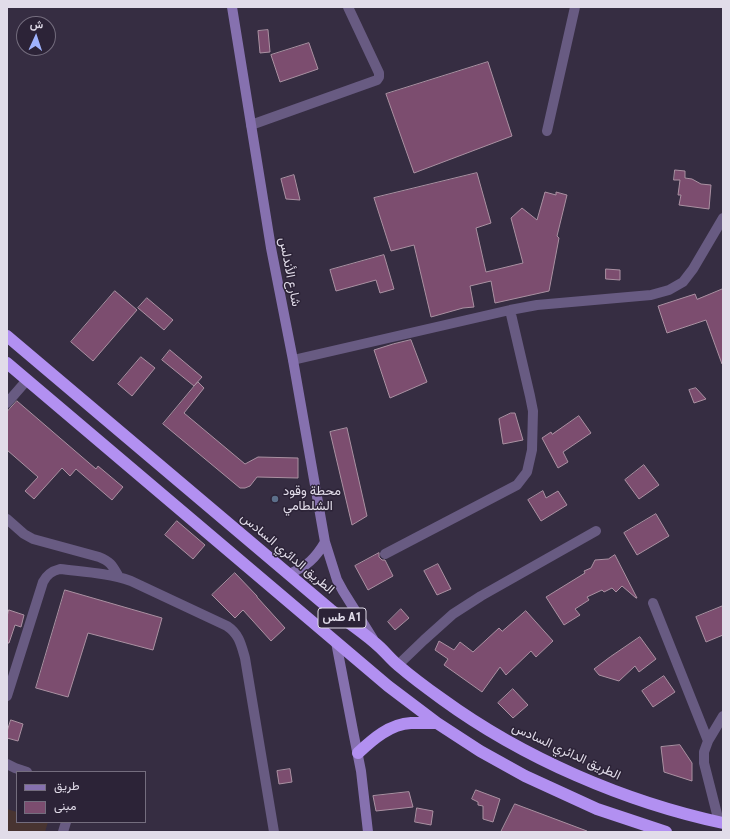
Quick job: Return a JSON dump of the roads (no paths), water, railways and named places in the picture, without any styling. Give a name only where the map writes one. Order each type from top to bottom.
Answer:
[{"type":"highway","name":"الطريق الدائري السادس","points":[[7,336],[331,610],[376,643],[398,666],[443,700],[501,737],[580,777],[616,792],[676,812],[721,823]]},
{"type":"highway","name":"طس A1","points":[[7,363],[388,686],[437,723],[480,751],[525,776],[597,809],[666,832]]},
{"type":"highway","points":[[358,753],[380,734],[395,726],[410,723],[437,723]]},
{"type":"main road","name":"شارع الأندلس","points":[[232,7],[271,248],[293,360],[325,542],[337,580],[376,643]]},
{"type":"main road","points":[[289,574],[312,561],[325,542]]},
{"type":"main road","points":[[336,642],[352,729],[358,753],[365,797],[368,832]]},
{"type":"street","points":[[251,125],[377,80],[379,73],[348,7]]},
{"type":"street","points":[[547,131],[575,7]]},
{"type":"street","points":[[293,360],[510,310],[537,305],[651,295],[669,290],[682,282],[693,269],[723,218]]},
{"type":"street","points":[[385,554],[517,485],[527,472],[532,450],[533,411],[510,310]]},
{"type":"street","points":[[7,403],[27,380]]},
{"type":"street","points":[[7,519],[24,534],[33,539],[106,560],[112,565],[119,576]]},
{"type":"street","points":[[398,666],[453,614],[481,596],[596,531]]},
{"type":"street","points":[[7,696],[9,680],[43,582],[46,576],[53,571],[60,569],[119,576],[227,626],[234,631],[238,638],[245,658],[274,832]]},
{"type":"street","points":[[654,603],[708,741]]},
{"type":"street","points":[[721,823],[704,764],[704,752],[708,741],[723,716]]},
{"type":"street","points":[[7,764],[24,771]]},
{"type":"place","name":"محطة وقود الشلطامي","points":[[275,499]]}]
